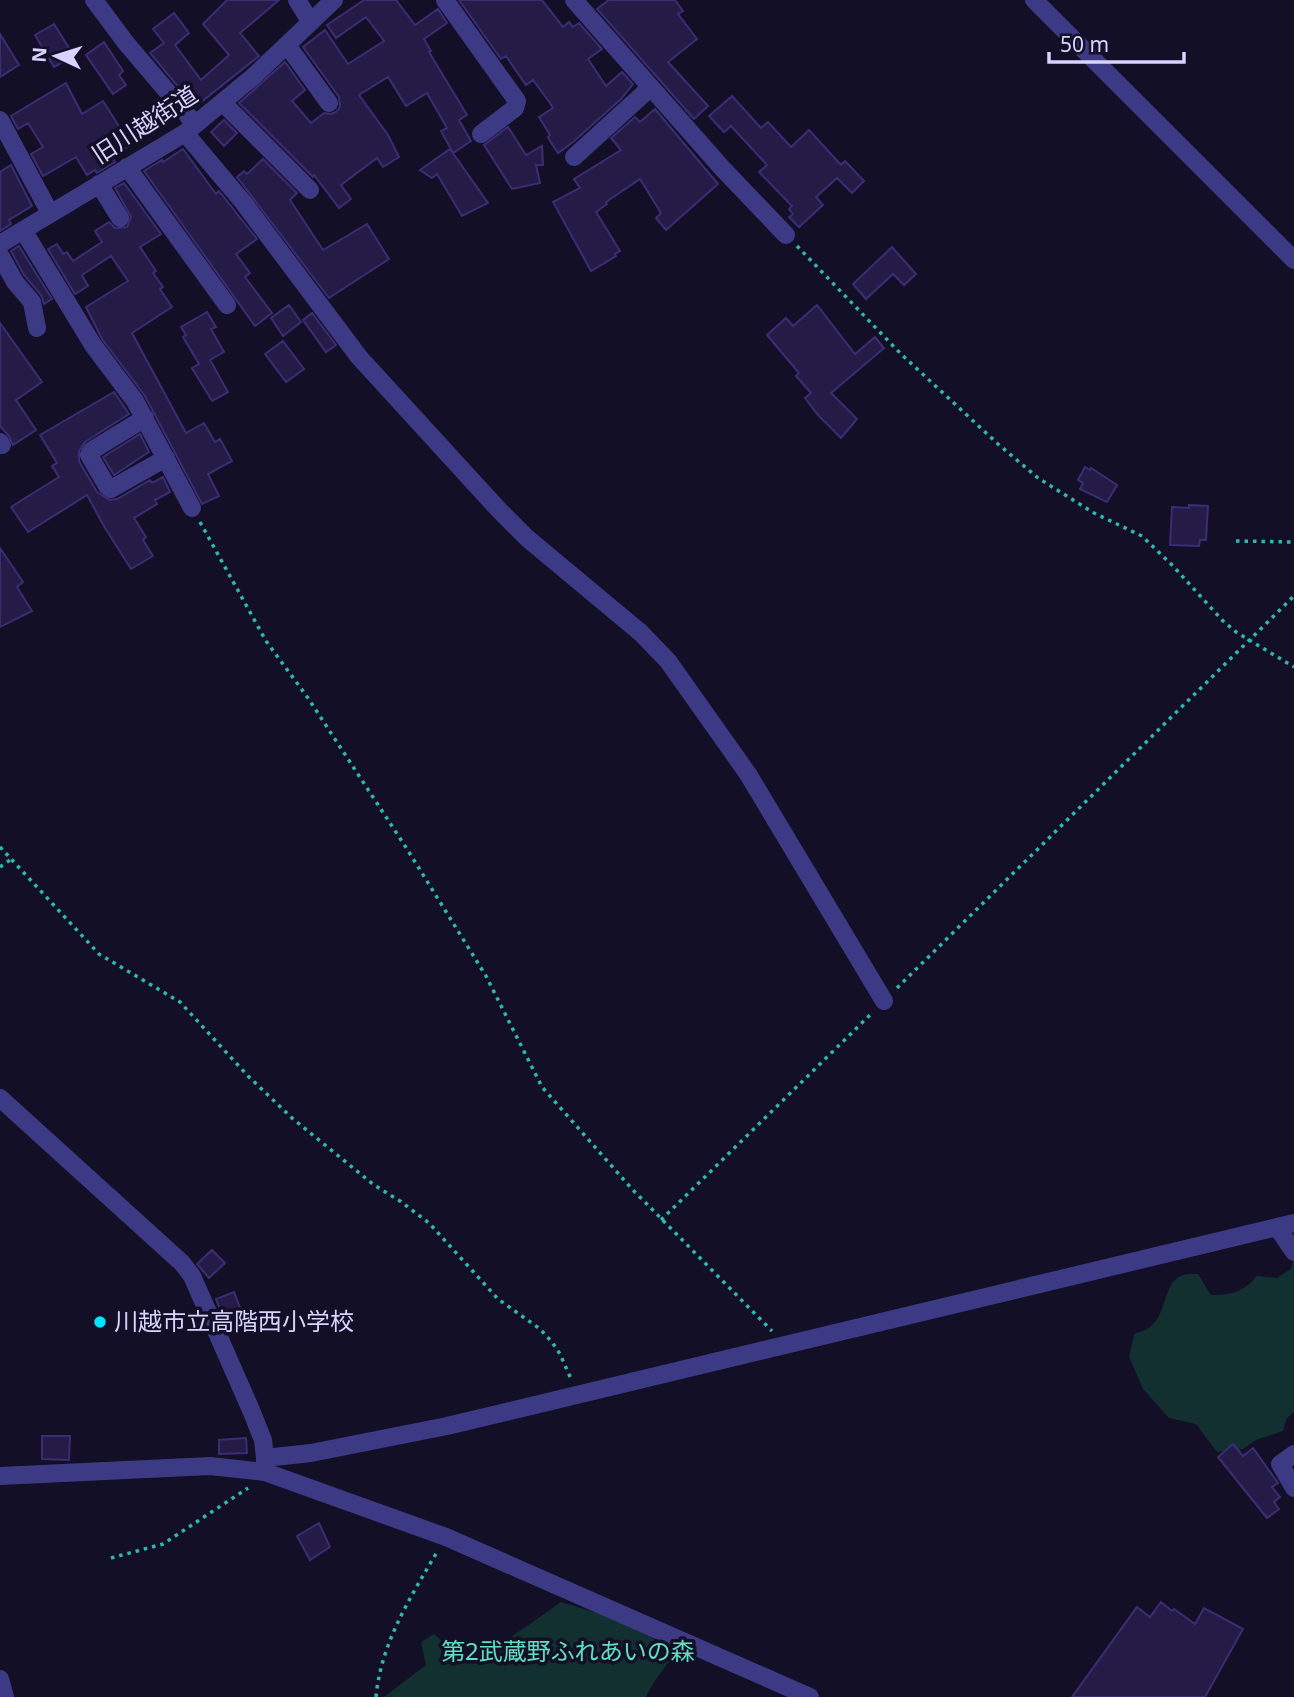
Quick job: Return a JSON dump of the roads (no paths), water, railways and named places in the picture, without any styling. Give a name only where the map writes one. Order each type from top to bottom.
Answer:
[{"type":"street","points":[[94,0],[359,357],[527,538],[641,633],[668,661],[748,774],[884,1001]]},
{"type":"street","points":[[297,0],[310,21]]},
{"type":"street","name":"旧川越街道","points":[[0,244],[190,129],[287,45],[334,0]]},
{"type":"street","points":[[445,0],[517,101],[514,108],[481,134]]},
{"type":"street","points":[[575,0],[722,168],[786,235]]},
{"type":"street","points":[[1034,0],[1294,260]]},
{"type":"street","points":[[287,45],[329,103]]},
{"type":"street","points":[[575,157],[651,87]]},
{"type":"street","points":[[222,102],[310,190]]},
{"type":"street","points":[[0,120],[50,213]]},
{"type":"street","points":[[127,167],[227,305]]},
{"type":"street","points":[[99,184],[120,218]]},
{"type":"street","points":[[23,230],[93,345],[135,401],[192,508]]},
{"type":"street","points":[[0,255],[15,282],[32,302],[37,328]]},
{"type":"street","points":[[145,418],[90,451],[89,455],[111,489],[166,458]]},
{"type":"street","points":[[0,1098],[182,1263],[192,1276],[251,1410],[262,1440],[265,1465]]},
{"type":"street","points":[[0,1476],[265,1465],[288,1457],[354,1446],[576,1395],[1285,1225],[1294,1252]]},
{"type":"street","points":[[1294,1454],[1280,1464],[1294,1488]]},
{"type":"street","points":[[265,1465],[446,1537],[810,1697]]},
{"type":"street","points":[[0,1679],[5,1697]]},
{"type":"place","name":"川越市立高階西小学校","points":[[100,1322]]},
{"type":"park label","name":"第2武蔵野ふれあいの森","points":[[568,1652]]}]
